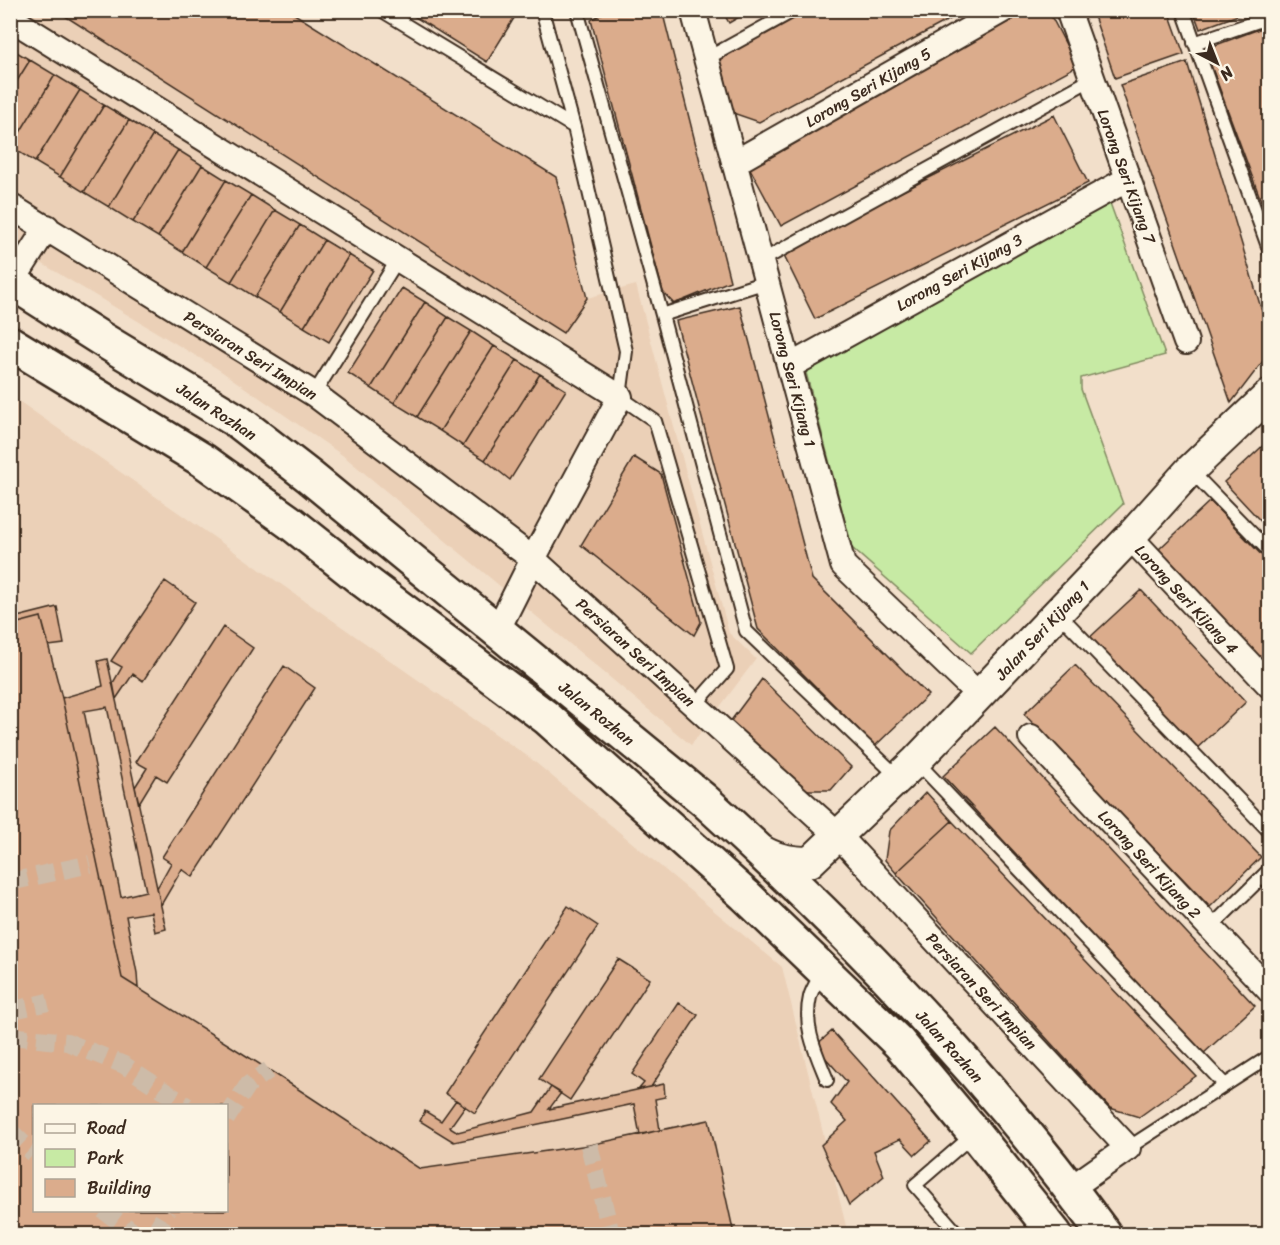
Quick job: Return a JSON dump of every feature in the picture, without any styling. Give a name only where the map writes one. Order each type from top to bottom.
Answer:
[{"type":"main road","name":"Jalan Rozhan","points":[[11,282],[239,422],[310,477],[704,800],[757,848],[873,962],[974,1071],[1071,1188],[1104,1234]]},
{"type":"main road","points":[[10,343],[204,461],[291,523],[364,581],[538,711],[745,895],[899,1043],[1055,1234]]},
{"type":"street","name":"Lorong Seri Kijang 1","points":[[693,10],[843,565],[980,696]]},
{"type":"street","name":"Lorong Seri Kijang 5","points":[[734,163],[1003,10]]},
{"type":"street","name":"Lorong Seri Kijang 7","points":[[1068,10],[1186,342]]},
{"type":"street","points":[[10,18],[620,398],[497,631]]},
{"type":"street","name":"Lorong Seri Kijang 3","points":[[789,366],[1128,179]]},
{"type":"street","name":"Persiaran Seri Impian","points":[[10,206],[314,393],[533,559],[838,836],[1128,1148]]},
{"type":"street","points":[[11,282],[46,227]]},
{"type":"street","name":"Jalan Seri Kijang 1","points":[[810,862],[980,696],[1190,470],[1265,407]]},
{"type":"street","name":"Lorong Seri Kijang 4","points":[[1130,537],[1269,686]]},
{"type":"street","name":"Lorong Seri Kijang 2","points":[[1031,737],[1269,991]]},
{"type":"street","points":[[757,848],[773,858],[791,862],[810,862],[809,876],[814,904]]},
{"type":"street","points":[[1071,1188],[1128,1148]]},
{"type":"lane","points":[[381,10],[574,126]]},
{"type":"lane","points":[[542,10],[574,126],[626,351],[620,398],[655,421],[727,669],[695,705]]},
{"type":"lane","points":[[577,10],[662,315],[746,631],[907,769],[1224,1085]]},
{"type":"lane","points":[[706,59],[795,10]]},
{"type":"lane","points":[[1183,10],[1269,252]]},
{"type":"lane","points":[[1194,42],[1269,17]]},
{"type":"lane","points":[[662,315],[764,271],[1092,79]]},
{"type":"lane","points":[[314,393],[398,259]]},
{"type":"lane","points":[[1190,470],[1269,552]]},
{"type":"lane","points":[[1058,613],[1269,832]]},
{"type":"lane","points":[[1210,928],[1269,869]]},
{"type":"lane","points":[[824,970],[810,995],[808,1024],[813,1047],[827,1080]]},
{"type":"lane","points":[[1128,1148],[1269,1056]]},
{"type":"lane","points":[[958,1234],[915,1185],[975,1134]]},
{"type":"shaded area","points":[[11,11],[61,11],[563,332],[587,298],[636,285],[729,633],[756,659],[691,745],[345,457],[218,369],[11,245]]},
{"type":"shaded area","points":[[10,395],[530,758],[782,967],[848,1234],[11,1234]]},
{"type":"green space","points":[[1110,203],[1165,355],[1081,378],[1081,389],[1123,504],[971,653],[852,548],[804,365]]},
{"type":"building","points":[[75,10],[288,10],[556,177],[587,298],[563,333],[65,16]]},
{"type":"building","points":[[404,10],[519,10],[487,62]]},
{"type":"building","points":[[608,10],[662,10],[730,281],[674,304],[663,292],[591,20]]},
{"type":"building","points":[[722,10],[751,10],[729,23]]},
{"type":"building","points":[[809,10],[967,10],[759,122],[730,112],[718,59]]},
{"type":"building","points":[[1030,10],[1048,10],[1077,66],[781,226],[747,163]]},
{"type":"building","points":[[1092,10],[1168,10],[1184,54],[1115,78]]},
{"type":"building","points":[[1193,10],[1252,10],[1200,29]]},
{"type":"building","points":[[1270,25],[1270,225],[1205,49]]},
{"type":"building","points":[[10,48],[30,60],[10,92]]},
{"type":"building","points":[[30,60],[55,75],[11,147],[10,92]]},
{"type":"building","points":[[1187,62],[1270,338],[1270,352],[1231,403],[1120,85]]},
{"type":"building","points":[[55,75],[80,90],[35,162],[11,147]]},
{"type":"building","points":[[80,90],[104,105],[60,177],[35,162]]},
{"type":"building","points":[[104,105],[129,120],[84,192],[60,177]]},
{"type":"building","points":[[1054,115],[1088,183],[815,319],[782,252]]},
{"type":"building","points":[[129,120],[153,135],[109,207],[84,192]]},
{"type":"building","points":[[153,135],[178,150],[133,222],[109,207]]},
{"type":"building","points":[[178,150],[202,165],[158,237],[133,222]]},
{"type":"building","points":[[202,165],[226,180],[182,252],[158,237]]},
{"type":"building","points":[[226,180],[251,195],[206,267],[182,252]]},
{"type":"building","points":[[251,195],[275,210],[231,282],[206,267]]},
{"type":"building","points":[[275,210],[300,225],[255,297],[231,282]]},
{"type":"building","points":[[300,225],[324,240],[280,312],[255,297]]},
{"type":"building","points":[[324,240],[349,255],[304,327],[280,312]]},
{"type":"building","points":[[349,255],[373,270],[329,342],[304,327]]},
{"type":"building","points":[[402,288],[425,302],[371,388],[348,373]]},
{"type":"building","points":[[425,302],[448,317],[394,403],[371,388]]},
{"type":"building","points":[[740,306],[812,579],[928,695],[875,746],[758,629],[676,321]]},
{"type":"building","points":[[448,317],[471,331],[417,417],[394,403]]},
{"type":"building","points":[[471,331],[494,346],[440,431],[417,417]]},
{"type":"building","points":[[494,346],[517,360],[463,446],[440,431]]},
{"type":"building","points":[[517,360],[540,374],[485,460],[463,446]]},
{"type":"building","points":[[540,374],[566,390],[510,480],[485,460]]},
{"type":"building","points":[[1270,439],[1270,531],[1224,482]]},
{"type":"building","points":[[634,457],[661,474],[701,622],[694,635],[581,545]]},
{"type":"building","points":[[1210,501],[1270,564],[1270,668],[1158,550]]},
{"type":"building","points":[[165,581],[195,602],[143,681],[133,674],[116,699],[113,683],[122,667],[111,661]]},
{"type":"building","points":[[1141,590],[1246,702],[1193,752],[1087,640]]},
{"type":"building","points":[[57,607],[64,644],[49,646],[41,617],[10,625],[10,609],[13,618]]},
{"type":"building","points":[[41,617],[62,698],[122,978],[269,1070],[420,1169],[589,1145],[709,1120],[734,1234],[10,1234],[10,625]]},
{"type":"building","points":[[223,627],[253,648],[167,782],[156,775],[139,803],[135,787],[147,768],[136,762]]},
{"type":"building","points":[[107,659],[166,929],[155,932],[151,912],[126,916],[138,988],[122,978],[62,698],[103,686],[98,661]],"holes":[[[107,707],[146,891],[121,897],[84,711]]]},
{"type":"building","points":[[1075,665],[1261,857],[1210,907],[1024,714]]},
{"type":"building","points":[[284,666],[315,688],[193,877],[182,869],[161,905],[157,888],[171,863],[162,857]]},
{"type":"building","points":[[762,679],[851,767],[831,790],[801,790],[730,722]]},
{"type":"building","points":[[995,727],[1255,1006],[1203,1054],[943,776]]},
{"type":"building","points":[[926,792],[952,821],[896,873],[885,860],[889,831]]},
{"type":"building","points":[[952,821],[1196,1076],[1139,1117],[1110,1108],[896,873]]},
{"type":"building","points":[[568,906],[598,926],[475,1113],[445,1093]]},
{"type":"building","points":[[618,959],[650,979],[570,1100],[539,1079]]},
{"type":"building","points":[[679,1003],[698,1015],[651,1087],[639,1089],[644,1083],[632,1074]]},
{"type":"building","points":[[832,1031],[931,1141],[915,1155],[900,1139],[874,1151],[884,1176],[849,1205],[821,1145],[847,1121],[831,1104],[847,1082],[815,1046]]},
{"type":"building","points":[[664,1084],[665,1097],[655,1099],[660,1130],[640,1135],[634,1104],[454,1142],[420,1121],[425,1111],[441,1121],[456,1100],[465,1106],[450,1127],[458,1132],[534,1112],[551,1087],[561,1093],[549,1109]]},
{"type":"tunnel","points":[[10,882],[90,864]]},
{"type":"tunnel","points":[[10,1011],[48,1002]]},
{"type":"tunnel","points":[[10,1036],[67,1042],[124,1065],[184,1104]]},
{"type":"tunnel","points":[[228,1116],[248,1085],[269,1070]]},
{"type":"tunnel","points":[[10,1131],[33,1153]]},
{"type":"tunnel","points":[[589,1145],[611,1234]]},
{"type":"tunnel","points":[[106,1212],[136,1234]]},
{"type":"tunnel","points":[[154,1234],[167,1212]]}]
